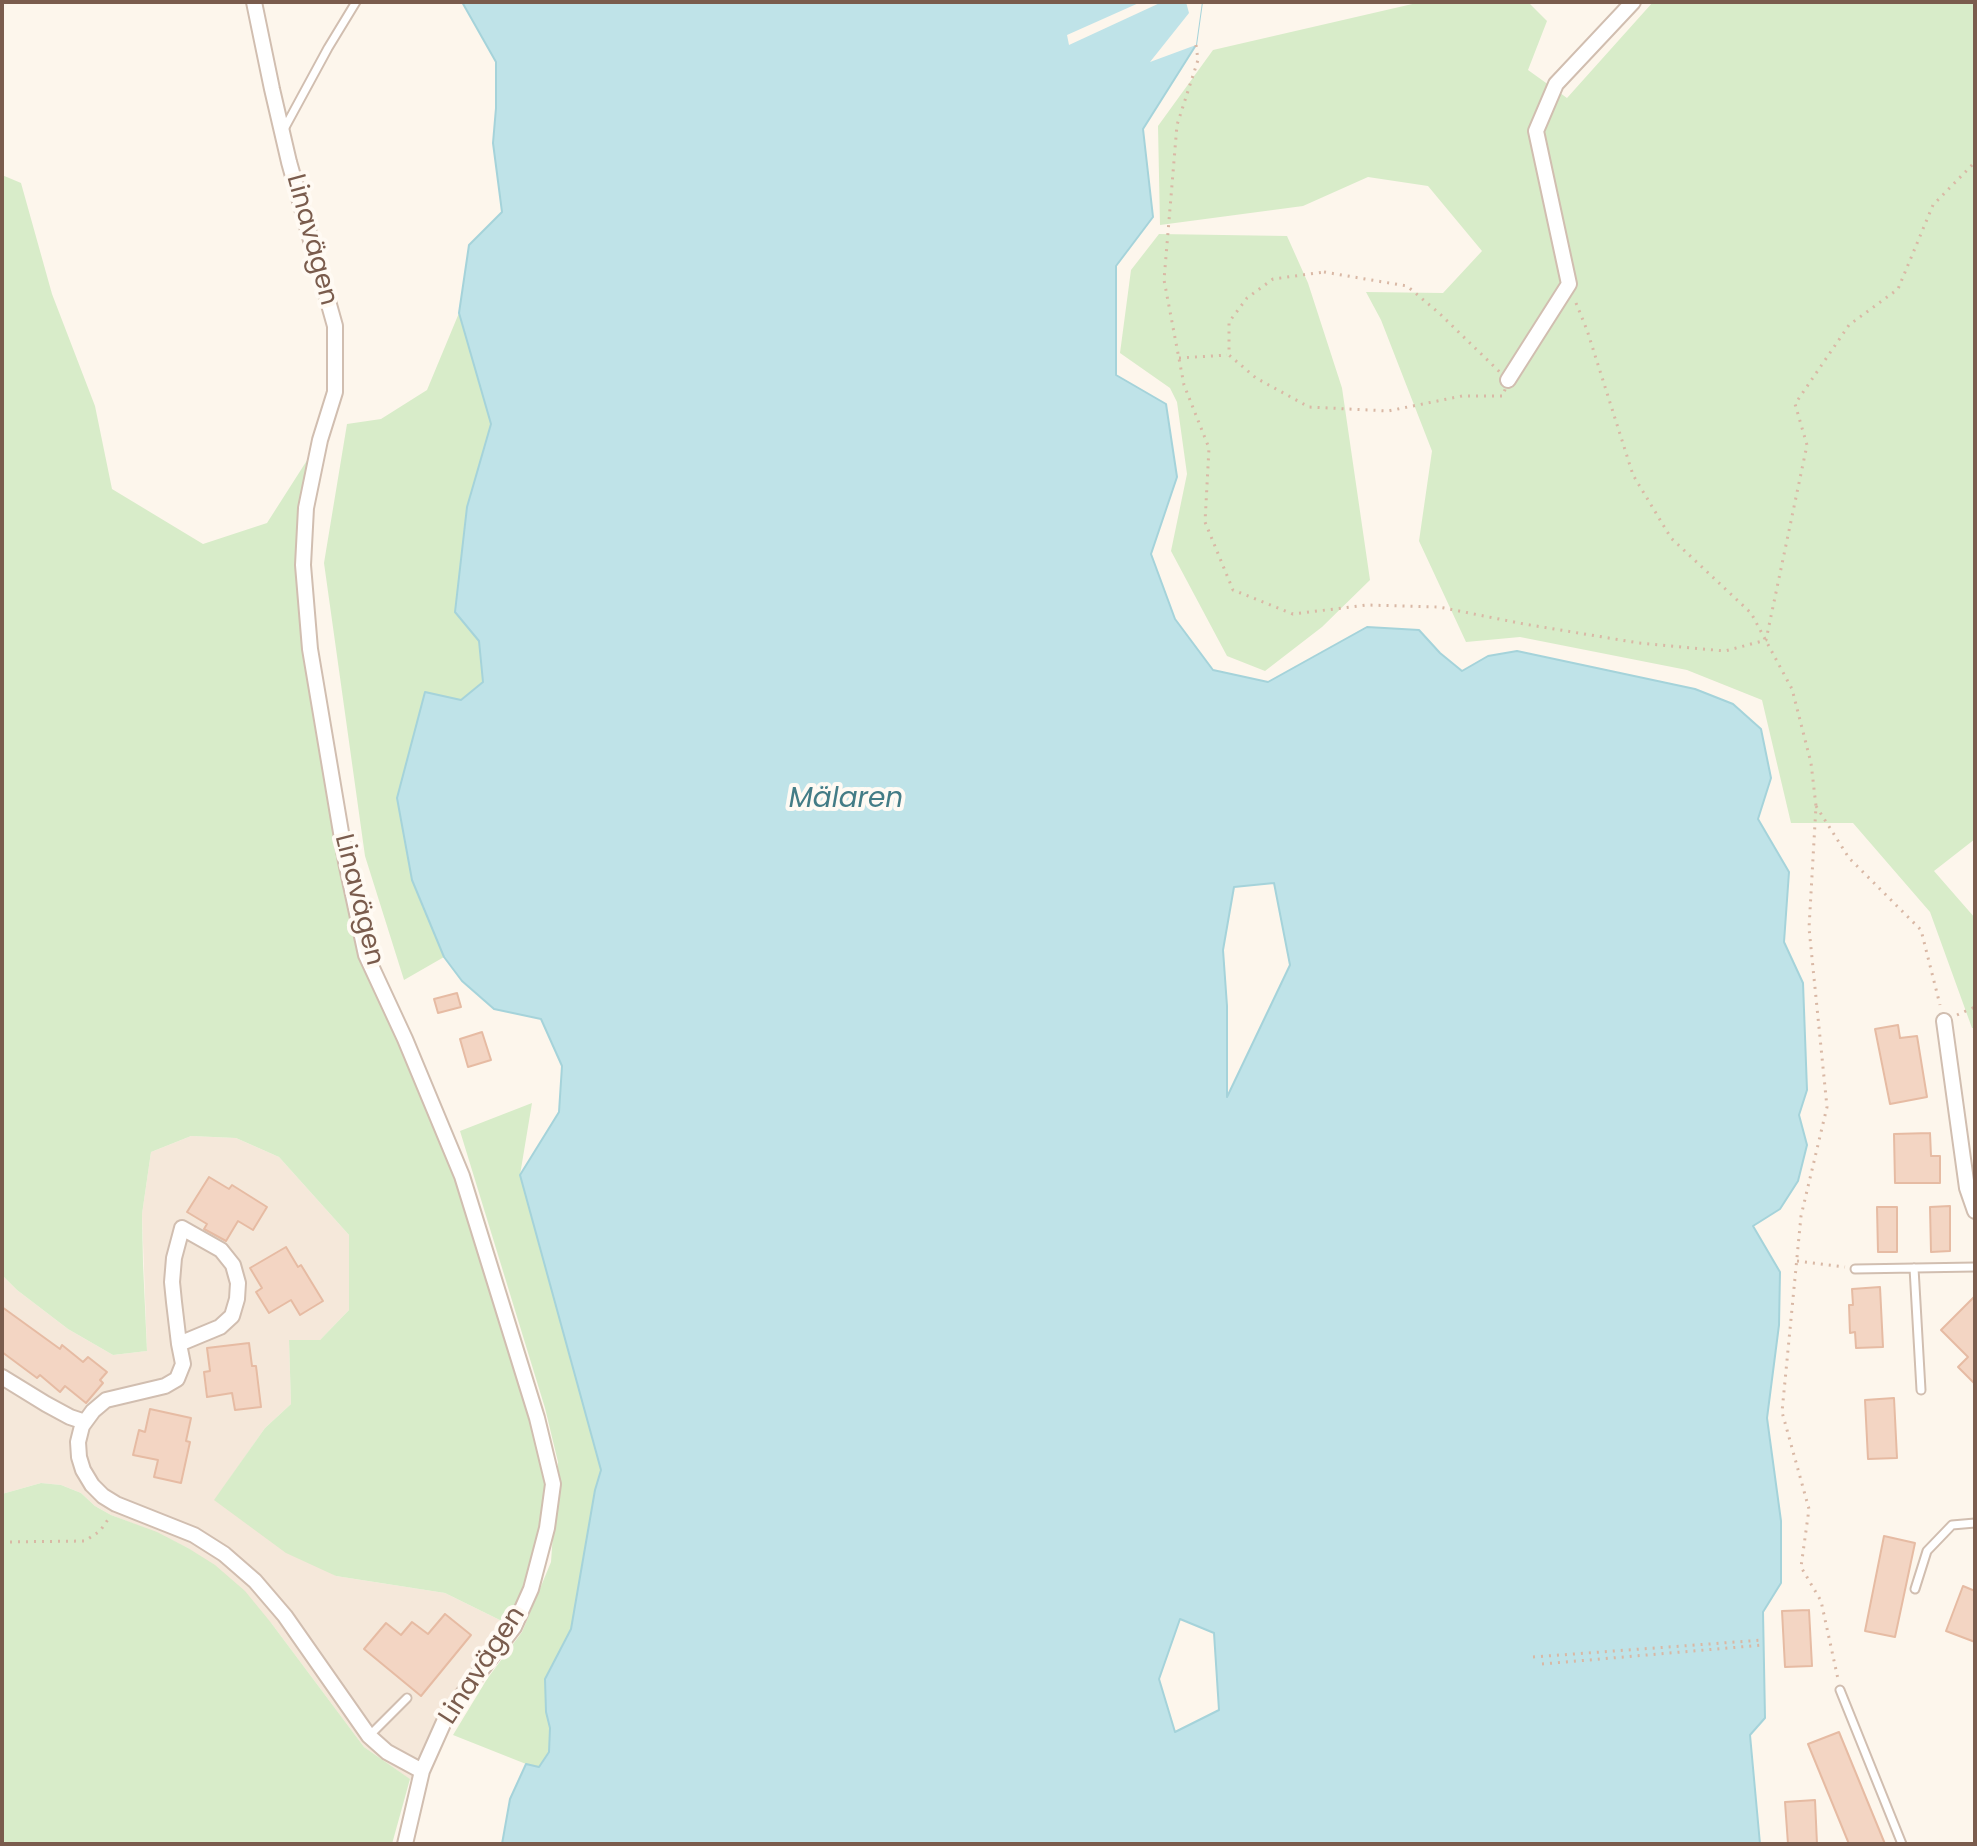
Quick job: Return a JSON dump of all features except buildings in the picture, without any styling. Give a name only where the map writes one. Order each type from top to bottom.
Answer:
[{"type":"street","name":"Linavägen","points":[[254,2],[282,133],[335,326],[335,392],[320,440],[306,508],[303,565],[310,649],[346,862],[366,955],[462,1176],[537,1418],[553,1484],[547,1528],[531,1589],[514,1627],[447,1715],[422,1771],[405,1844]]},
{"type":"street","points":[[1508,380],[1569,284],[1536,131],[1556,84],[1633,2]]},
{"type":"street","points":[[1944,1021],[1967,1188],[1975,1211]]},
{"type":"street","points":[[179,1344],[220,1327],[232,1316],[238,1283],[233,1265],[221,1250],[182,1228],[174,1258],[172,1282],[179,1344],[183,1364],[177,1379],[165,1386],[106,1400],[93,1411],[82,1426],[78,1442],[83,1470],[103,1496],[194,1535],[224,1554],[255,1581],[285,1616],[369,1736],[387,1752],[422,1771]]},
{"type":"street","points":[[2,1377],[46,1404],[85,1422]]},
{"type":"lane","points":[[282,133],[356,2]]},
{"type":"lane","points":[[1855,1269],[1975,1267]]},
{"type":"lane","points":[[1914,1268],[1921,1390]]},
{"type":"lane","points":[[1915,1589],[1927,1551],[1952,1525],[1975,1523]]},
{"type":"lane","points":[[1840,1690],[1902,1844]]},
{"type":"lane","points":[[369,1736],[407,1698]]},
{"type":"path","points":[[1975,34],[1975,67]]},
{"type":"path","points":[[1196,45],[1198,60],[1177,125],[1164,280],[1184,385],[1209,448],[1205,522],[1233,590],[1293,614],[1367,605],[1439,607],[1639,643],[1725,651],[1766,640]]},
{"type":"path","points":[[1766,640],[1807,445],[1795,404],[1849,325],[1898,289],[1933,205],[1975,162]]},
{"type":"path","points":[[1179,358],[1229,355],[1256,378],[1309,407],[1388,411],[1462,396],[1503,396],[1508,380],[1407,286],[1324,272],[1273,279],[1247,298],[1229,322],[1229,355]]},
{"type":"path","points":[[1569,284],[1587,330],[1633,475],[1671,538],[1751,613],[1792,689],[1811,763],[1816,806],[1809,928],[1827,1107],[1801,1216],[1782,1412],[1809,1509],[1801,1567],[1821,1601],[1840,1690]]},
{"type":"path","points":[[1816,806],[1849,858],[1921,930],[1944,1021]]},
{"type":"path","points":[[1797,1261],[1855,1269]]},
{"type":"path","points":[[2,1542],[85,1541],[100,1531],[111,1515],[103,1510]]},
{"type":"path","points":[[1533,1657],[1763,1643],[1542,1664]]},
{"type":"shaded area","points":[[191,1136],[236,1138],[279,1157],[349,1235],[349,1310],[320,1340],[289,1340],[291,1404],[265,1428],[215,1500],[336,1576],[445,1593],[514,1627],[447,1715],[418,1785],[364,1747],[272,1624],[188,1548],[111,1515],[81,1493],[61,1485],[41,1483],[2,1494],[2,1275],[68,1329],[113,1355],[147,1351],[142,1214],[151,1152]]},
{"type":"green space","points":[[1421,2],[1528,2],[1547,21],[1528,70],[1567,98],[1653,2],[1975,2],[1975,839],[1934,871],[1975,918],[1975,1028],[1972,1028],[1930,912],[1853,823],[1791,823],[1762,700],[1687,670],[1520,637],[1466,642],[1419,541],[1432,451],[1381,320],[1366,292],[1443,293],[1482,251],[1428,186],[1368,177],[1303,206],[1160,225],[1158,126],[1213,50]]},
{"type":"green space","points":[[2,175],[21,183],[52,294],[95,406],[112,489],[203,544],[267,523],[320,440],[303,565],[366,955],[462,1176],[553,1484],[514,1627],[445,1593],[336,1576],[286,1553],[214,1500],[265,1428],[291,1404],[289,1340],[320,1340],[349,1310],[349,1235],[279,1157],[236,1138],[191,1136],[151,1152],[142,1214],[147,1351],[113,1355],[68,1329],[2,1275]]},
{"type":"green space","points":[[1159,234],[1287,236],[1308,283],[1342,388],[1370,580],[1322,627],[1265,671],[1227,656],[1171,551],[1187,474],[1177,402],[1170,388],[1120,353],[1131,270]]},
{"type":"green space","points":[[459,313],[491,424],[467,507],[483,682],[461,700],[425,692],[397,798],[412,880],[444,957],[404,980],[365,856],[324,563],[347,424],[381,419],[427,390]]},
{"type":"green space","points":[[532,1103],[520,1175],[602,1470],[595,1490],[571,1630],[545,1679],[549,1752],[539,1768],[453,1735],[487,1679],[522,1632],[551,1562],[558,1462],[545,1408],[460,1131]]},
{"type":"green space","points":[[41,1483],[61,1485],[81,1493],[111,1515],[157,1532],[188,1548],[215,1565],[245,1591],[364,1747],[410,1779],[392,1844],[2,1844],[2,1494]]},
{"type":"water","name":"Mälaren","points":[[462,2],[1202,2],[1196,45],[1143,129],[1153,217],[1116,266],[1116,375],[1166,404],[1177,477],[1151,554],[1175,619],[1213,670],[1268,682],[1367,627],[1419,630],[1462,671],[1488,656],[1517,651],[1695,689],[1733,704],[1761,729],[1771,778],[1758,819],[1789,872],[1784,942],[1803,983],[1807,1090],[1799,1115],[1807,1145],[1798,1181],[1780,1209],[1753,1226],[1780,1272],[1779,1325],[1767,1418],[1781,1521],[1781,1583],[1763,1612],[1765,1718],[1750,1735],[1760,1844],[502,1844],[510,1799],[526,1764],[539,1767],[549,1752],[545,1679],[571,1629],[601,1470],[520,1175],[559,1112],[562,1066],[541,1019],[494,1009],[462,981],[444,957],[412,880],[397,798],[425,692],[461,700],[483,682],[479,641],[455,612],[467,507],[491,424],[459,313],[469,245],[502,212],[493,143],[496,62]],"holes":[[[1274,883],[1290,965],[1227,1097],[1227,1006],[1223,950],[1234,887]],[[1180,1619],[1214,1633],[1219,1710],[1175,1732],[1159,1679]]]},
{"type":"pier","points":[[1141,2],[1162,2],[1069,45],[1067,35]]},
{"type":"pier","points":[[1186,2],[1202,2],[1196,45],[1150,62],[1189,13]]}]
